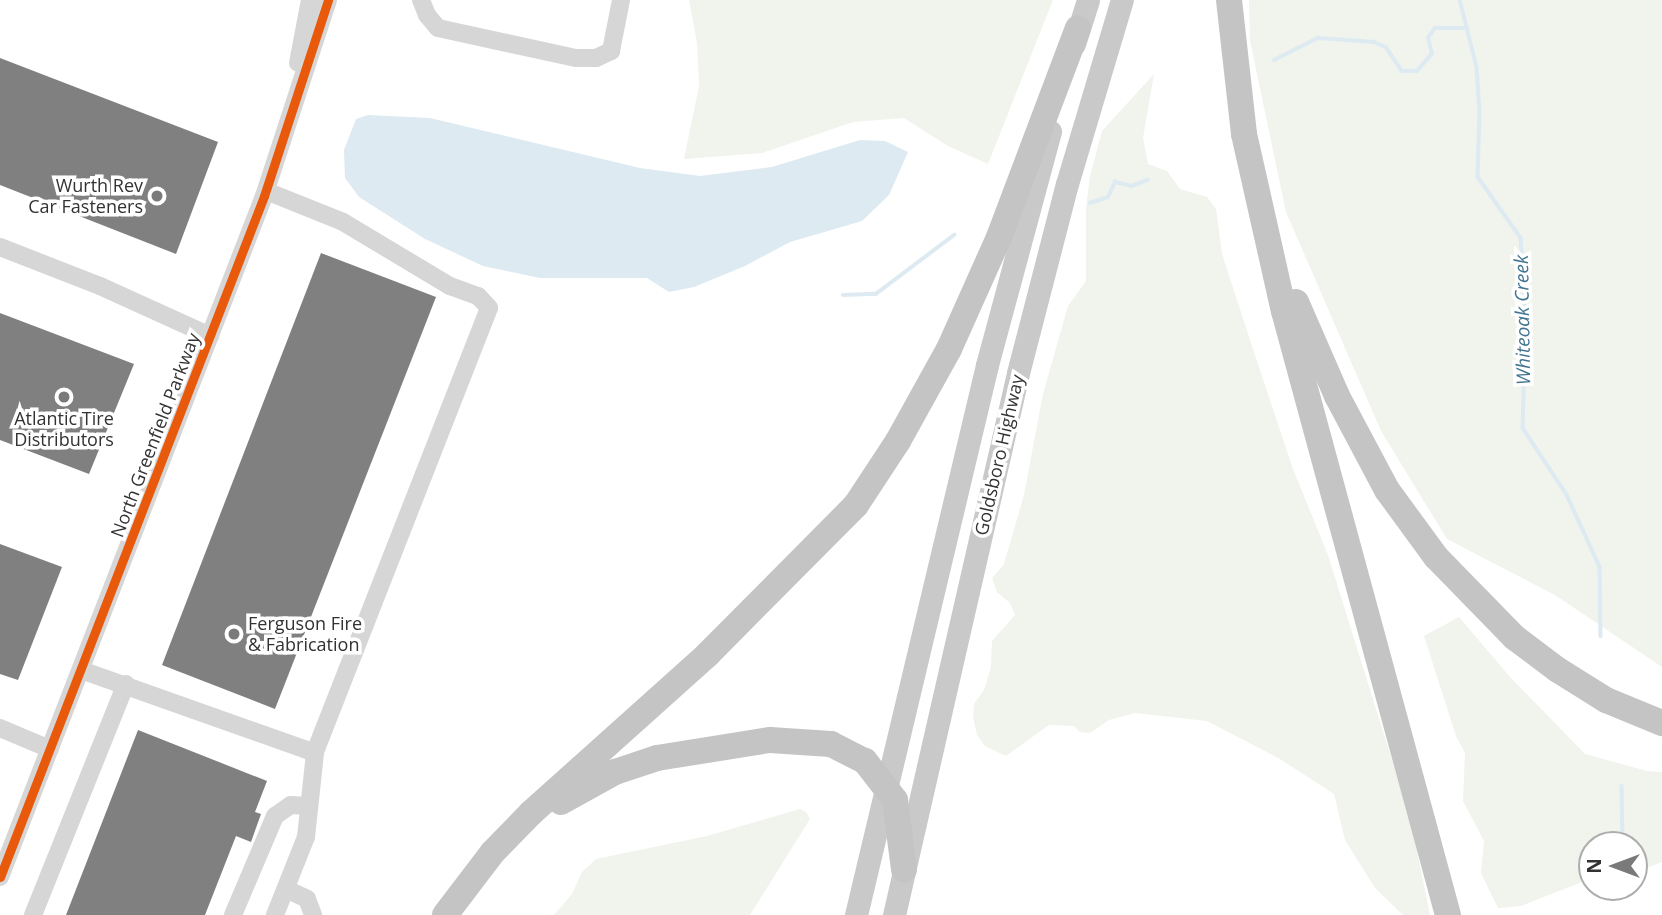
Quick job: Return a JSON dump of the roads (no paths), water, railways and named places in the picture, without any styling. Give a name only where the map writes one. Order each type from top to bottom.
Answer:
[{"type":"highway","points":[[1229,0],[1244,134],[1284,311],[1448,915]]},
{"type":"highway","points":[[445,915],[493,852],[531,813],[708,654],[856,505],[898,441],[949,349],[999,237],[1078,29]]},
{"type":"highway","points":[[1261,213],[1337,396],[1387,490],[1411,526],[1474,600],[1514,637],[1606,700],[1662,723]]},
{"type":"highway","points":[[493,852],[570,795],[615,772],[657,758],[770,740],[831,744],[865,761],[895,800],[900,819],[904,869]]},
{"type":"main road","points":[[856,915],[987,365],[1088,0]]},
{"type":"main road","name":"Goldsboro Highway","points":[[894,915],[1018,373],[1067,184],[1122,0]]},
{"type":"street","name":"North Greenfield Parkway","points":[[286,132],[310,0]]},
{"type":"street","name":"North Greenfield Parkway","points":[[0,877],[266,191],[328,0]]},
{"type":"street","points":[[421,0],[427,15],[438,28],[576,58],[596,58],[611,51],[621,0]]},
{"type":"street","points":[[266,191],[343,222],[450,286],[478,296],[489,308],[315,753],[306,837],[275,915]]},
{"type":"street","points":[[0,247],[100,286],[210,336]]},
{"type":"street","points":[[81,670],[315,753]]},
{"type":"street","points":[[33,915],[126,684]]},
{"type":"street","points":[[0,729],[50,749]]},
{"type":"street","points":[[233,915],[275,816],[291,805],[309,806]]},
{"type":"street","points":[[286,889],[307,899],[313,915]]},
{"type":"waterway","name":"Whiteoak Creek","points":[[1460,0],[1477,67],[1480,113],[1478,177],[1521,238],[1526,317],[1523,428],[1567,495],[1600,567],[1601,636]]},
{"type":"waterway","points":[[1274,60],[1318,38],[1374,42],[1386,47],[1402,71],[1417,71],[1432,54],[1428,38],[1435,28],[1467,28]]},
{"type":"waterway","points":[[1090,203],[1108,197],[1115,182],[1132,186],[1148,180]]},
{"type":"waterway","points":[[843,295],[876,294],[954,235]]},
{"type":"waterway","name":"Whiteoak Creek","points":[[1622,786],[1623,831]]},
{"type":"place","name":"Wurth Rev Car Fasteners","points":[[157,196]]},
{"type":"place","name":"Atlantic Tire Distributors","points":[[64,397]]},
{"type":"place","name":"Ferguson Fire & Fabrication","points":[[234,634]]}]
